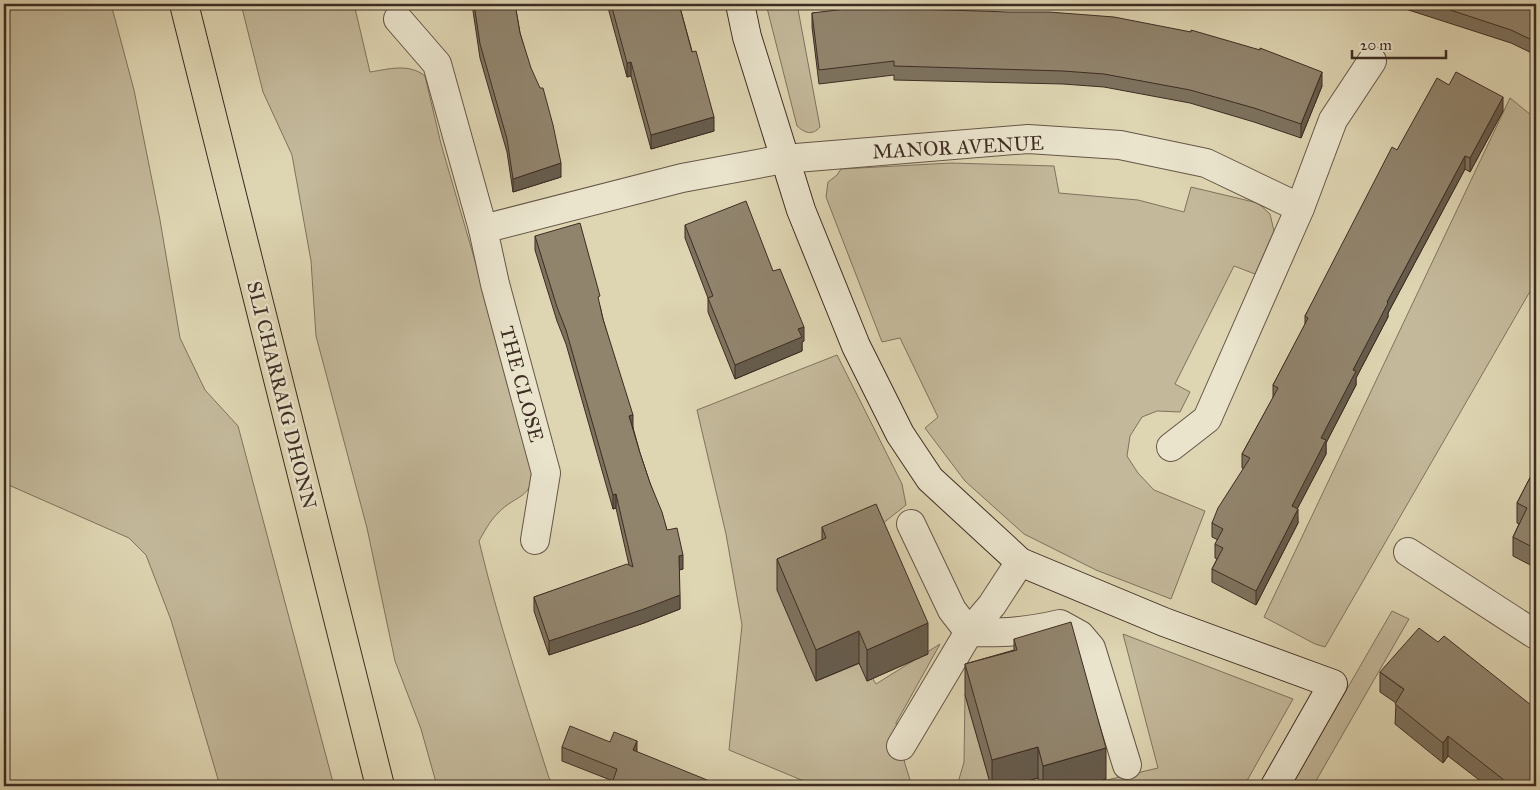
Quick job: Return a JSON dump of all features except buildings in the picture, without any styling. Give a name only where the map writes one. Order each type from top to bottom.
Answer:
[{"type":"highway","name":"SLI CHARRAIG DHONN","points":[[184,4],[380,786]]},
{"type":"street","points":[[740,4],[747,36],[801,210],[856,346],[900,434],[930,479],[1020,562],[1164,622],[1333,684],[1275,786]]},
{"type":"street","name":"THE CLOSE","points":[[398,19],[437,64],[484,228],[494,284],[546,472],[535,540]]},
{"type":"street","points":[[1171,447],[1207,419],[1300,208],[1333,120],[1372,61]]},
{"type":"street","name":"MANOR AVENUE","points":[[784,159],[1028,139],[1120,146],[1206,163],[1300,208]]},
{"type":"street","points":[[484,228],[682,178],[784,159]]},
{"type":"street","points":[[911,524],[952,610],[969,632]]},
{"type":"street","points":[[1408,552],[1536,635]]},
{"type":"street","points":[[902,746],[969,632],[992,605],[1020,562]]},
{"type":"street","points":[[969,632],[1003,633],[1031,631],[1060,624],[1080,635],[1091,648],[1127,765]]},
{"type":"shaded area","points":[[4,4],[111,4],[134,90],[160,220],[180,338],[205,390],[238,426],[334,786],[220,786],[171,620],[146,555],[129,538],[4,483]]},
{"type":"shaded area","points":[[241,4],[354,4],[370,72],[406,68],[425,76],[441,144],[535,467],[530,486],[522,495],[497,514],[479,541],[494,601],[512,660],[549,778],[554,786],[437,786],[421,729],[395,661],[367,528],[316,336],[311,261],[292,155],[263,92]]},
{"type":"shaded area","points":[[766,4],[797,4],[820,127],[814,132],[806,132],[797,126]]},
{"type":"shaded area","points":[[1510,98],[1536,119],[1536,281],[1325,647],[1315,644],[1264,617]]},
{"type":"shaded area","points":[[951,163],[1054,166],[1059,193],[1138,200],[1184,212],[1191,187],[1258,203],[1270,214],[1274,231],[1255,274],[1234,266],[1175,384],[1190,392],[1180,412],[1157,411],[1142,417],[1130,436],[1127,456],[1138,473],[1154,490],[1205,511],[1171,599],[1096,570],[1024,534],[965,481],[925,428],[938,417],[900,338],[882,342],[826,197],[828,182],[841,169]]},
{"type":"shaded area","points":[[837,355],[902,484],[906,505],[785,601],[819,680],[863,662],[876,684],[940,644],[896,723],[912,786],[816,786],[729,750],[742,625],[726,534],[697,410]]},
{"type":"shaded area","points":[[1392,611],[1409,619],[1313,786],[1291,786]]},
{"type":"shaded area","points":[[1123,634],[1293,699],[1244,786],[1081,786],[1158,768]]},
{"type":"shaded area","points":[[965,695],[991,786],[957,786],[964,762]]}]
